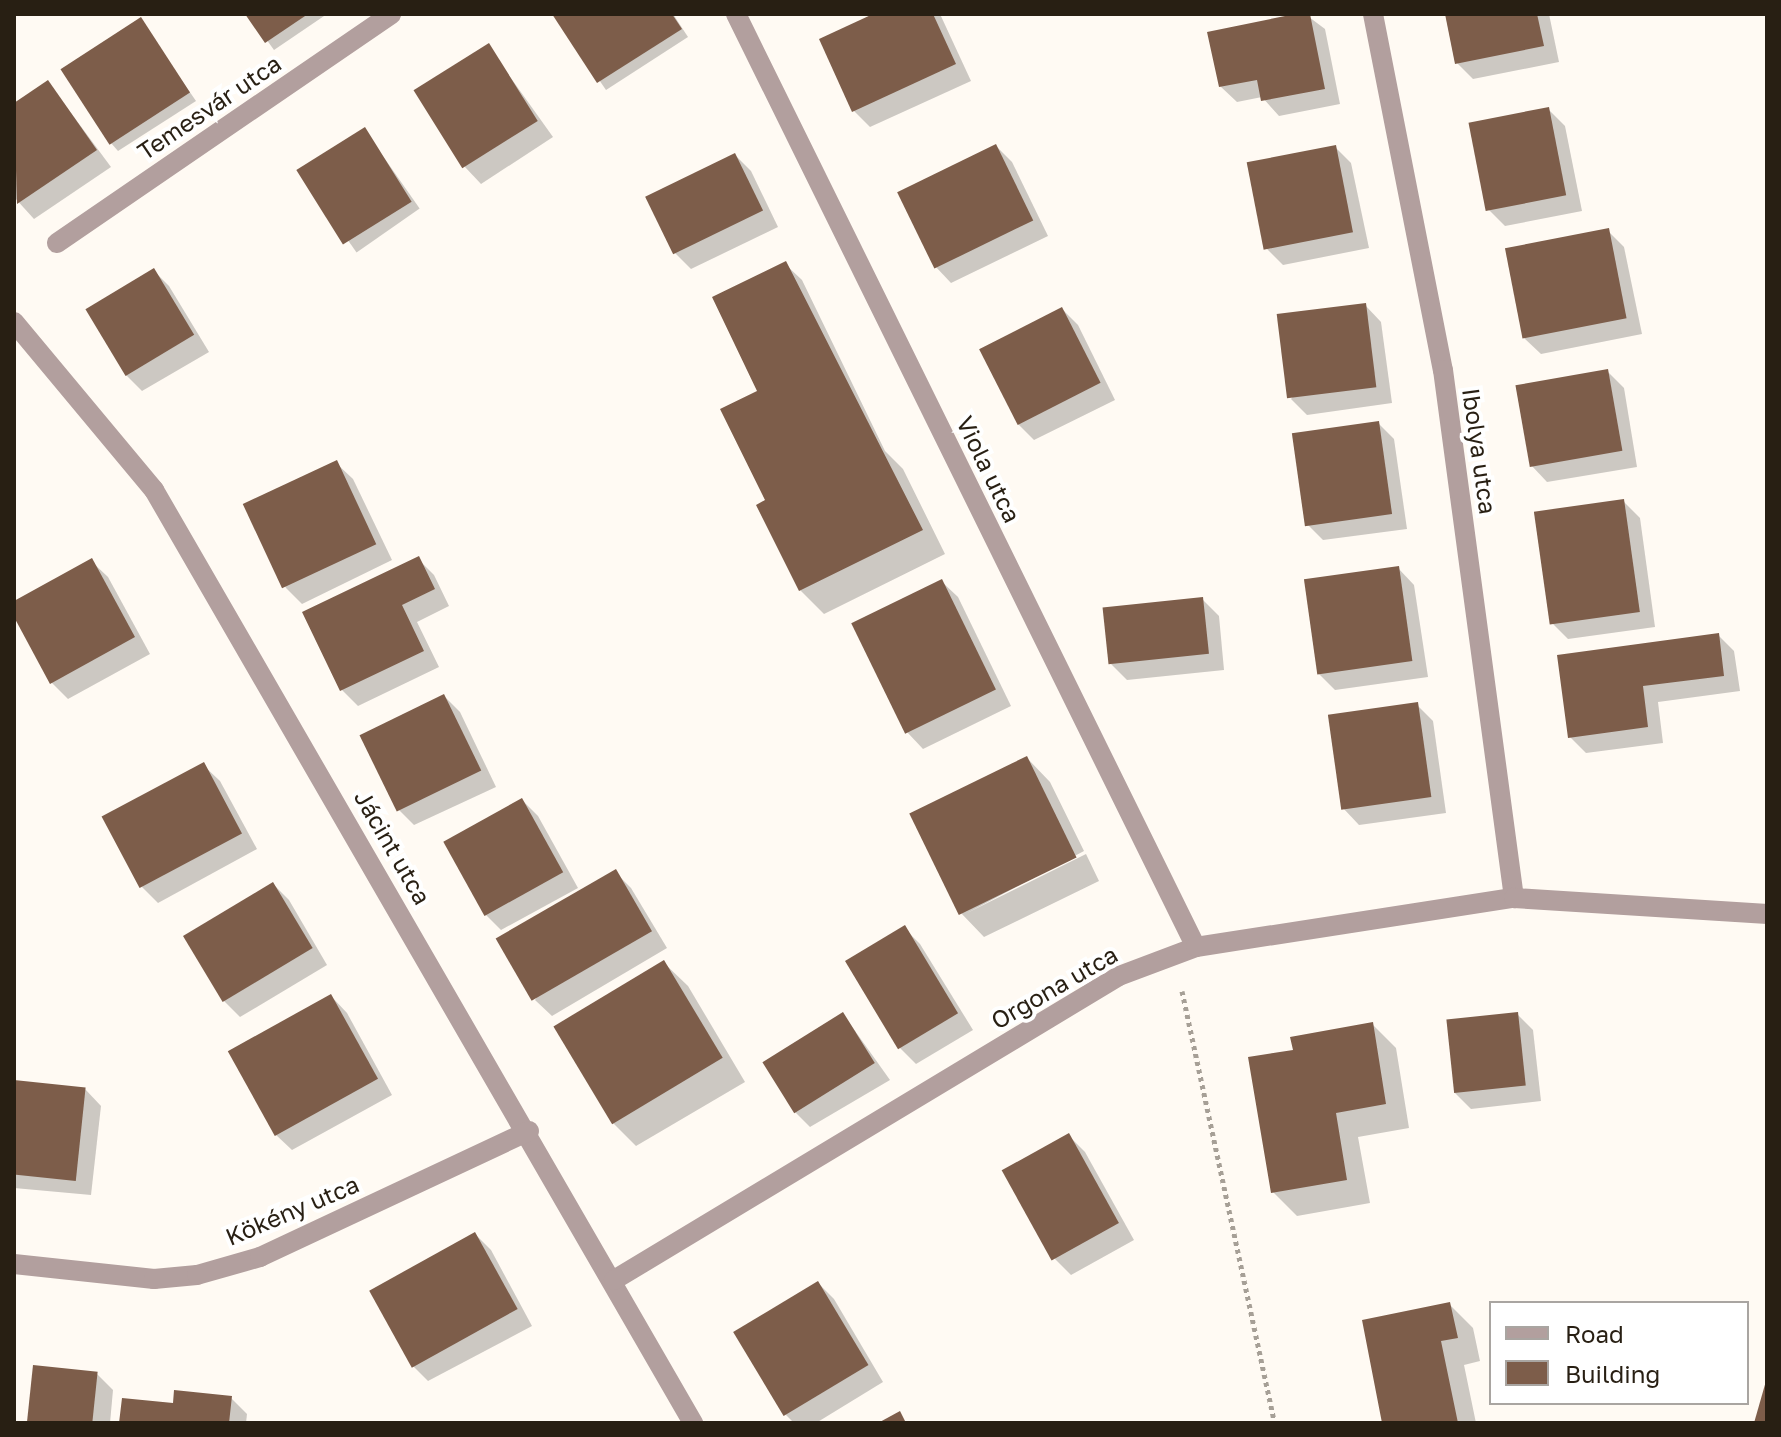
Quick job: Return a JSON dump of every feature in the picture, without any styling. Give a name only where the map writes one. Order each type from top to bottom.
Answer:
[{"type":"street","name":"Temesvár utca","points":[[57,243],[391,14]]},
{"type":"street","name":"Viola utca","points":[[736,14],[1196,947]]},
{"type":"street","name":"Ibolya utca","points":[[1373,14],[1443,370],[1514,898]]},
{"type":"street","name":"Jácint utca","points":[[14,322],[154,490],[529,1131],[693,1423]]},
{"type":"street","name":"Orgona utca","points":[[614,1280],[1119,976],[1196,947],[1514,898],[1767,914]]},
{"type":"street","name":"Kökény utca","points":[[14,1264],[154,1279],[197,1275],[260,1257],[529,1131]]},
{"type":"path","points":[[1175,955],[1275,1423]]},
{"type":"building","points":[[245,14],[308,14],[265,43]]},
{"type":"building","points":[[552,14],[672,14],[682,29],[597,83]]},
{"type":"building","points":[[873,14],[933,14],[956,64],[852,112],[819,39]]},
{"type":"building","points":[[1295,14],[1310,14],[1325,89],[1261,101],[1257,80],[1219,87],[1207,32]]},
{"type":"building","points":[[1445,14],[1537,14],[1544,46],[1455,64]]},
{"type":"building","points":[[141,17],[190,92],[110,145],[60,69]]},
{"type":"building","points":[[489,43],[538,121],[462,168],[414,90]]},
{"type":"building","points":[[48,80],[97,150],[17,204],[14,103]]},
{"type":"building","points":[[1549,107],[1566,195],[1486,211],[1469,123]]},
{"type":"building","points":[[365,127],[412,202],[343,245],[296,170]]},
{"type":"building","points":[[996,144],[1033,220],[934,269],[897,192]]},
{"type":"building","points":[[1336,145],[1353,232],[1264,250],[1247,162]]},
{"type":"building","points":[[735,153],[763,211],[673,254],[645,197]]},
{"type":"building","points":[[1609,228],[1627,318],[1523,339],[1505,248]]},
{"type":"building","points":[[786,261],[923,530],[799,591],[756,505],[765,500],[720,409],[757,391],[712,297]]},
{"type":"building","points":[[154,268],[194,335],[126,376],[85,309]]},
{"type":"building","points":[[1366,303],[1376,387],[1287,398],[1277,314]]},
{"type":"building","points":[[1062,307],[1101,383],[1018,425],[979,349]]},
{"type":"building","points":[[1608,369],[1622,451],[1530,467],[1515,385]]},
{"type":"building","points":[[1379,421],[1392,514],[1305,526],[1292,433]]},
{"type":"building","points":[[337,460],[376,544],[282,588],[243,504]]},
{"type":"building","points":[[1624,499],[1640,612],[1550,625],[1534,512]]},
{"type":"building","points":[[419,556],[435,589],[402,605],[424,651],[340,691],[302,612]]},
{"type":"building","points":[[92,558],[135,637],[50,684],[14,617],[14,601]]},
{"type":"building","points":[[1399,566],[1412,661],[1317,674],[1304,579]]},
{"type":"building","points":[[942,579],[996,690],[905,734],[851,623]]},
{"type":"building","points":[[1203,597],[1209,654],[1109,664],[1103,608]]},
{"type":"building","points":[[1719,633],[1724,676],[1643,686],[1648,727],[1568,738],[1557,655]]},
{"type":"building","points":[[444,694],[481,770],[397,812],[360,735]]},
{"type":"building","points":[[1418,702],[1431,797],[1341,810],[1328,715]]},
{"type":"building","points":[[1027,756],[1077,858],[959,915],[909,813]]},
{"type":"building","points":[[204,762],[242,834],[140,888],[102,816]]},
{"type":"building","points":[[522,798],[563,872],[484,916],[443,842]]},
{"type":"building","points":[[616,869],[652,931],[532,1001],[496,939]]},
{"type":"building","points":[[273,882],[313,948],[223,1002],[183,936]]},
{"type":"building","points":[[905,925],[958,1013],[898,1049],[845,961]]},
{"type":"building","points":[[664,960],[723,1058],[612,1124],[553,1026]]},
{"type":"building","points":[[331,994],[378,1079],[275,1136],[228,1051]]},
{"type":"building","points":[[843,1012],[875,1063],[794,1113],[762,1062]]},
{"type":"building","points":[[1518,1012],[1526,1086],[1454,1093],[1446,1020]]},
{"type":"building","points":[[1373,1022],[1386,1104],[1336,1113],[1347,1180],[1271,1193],[1248,1057],[1293,1050],[1290,1037]]},
{"type":"building","points":[[14,1080],[86,1088],[76,1181],[14,1175]]},
{"type":"building","points":[[1069,1133],[1119,1223],[1052,1260],[1002,1170]]},
{"type":"building","points":[[475,1232],[518,1309],[412,1368],[369,1291]]},
{"type":"building","points":[[818,1281],[868,1365],[784,1416],[733,1332]]},
{"type":"building","points":[[1450,1302],[1458,1338],[1441,1341],[1458,1423],[1382,1423],[1362,1320]]},
{"type":"building","points":[[33,1365],[98,1372],[92,1423],[27,1423]]},
{"type":"building","points":[[1766,1381],[1767,1423],[1754,1423]]},
{"type":"building","points":[[174,1390],[232,1396],[229,1423],[119,1423],[122,1398],[173,1403]]},
{"type":"building","points":[[900,1411],[906,1423],[878,1423]]}]
